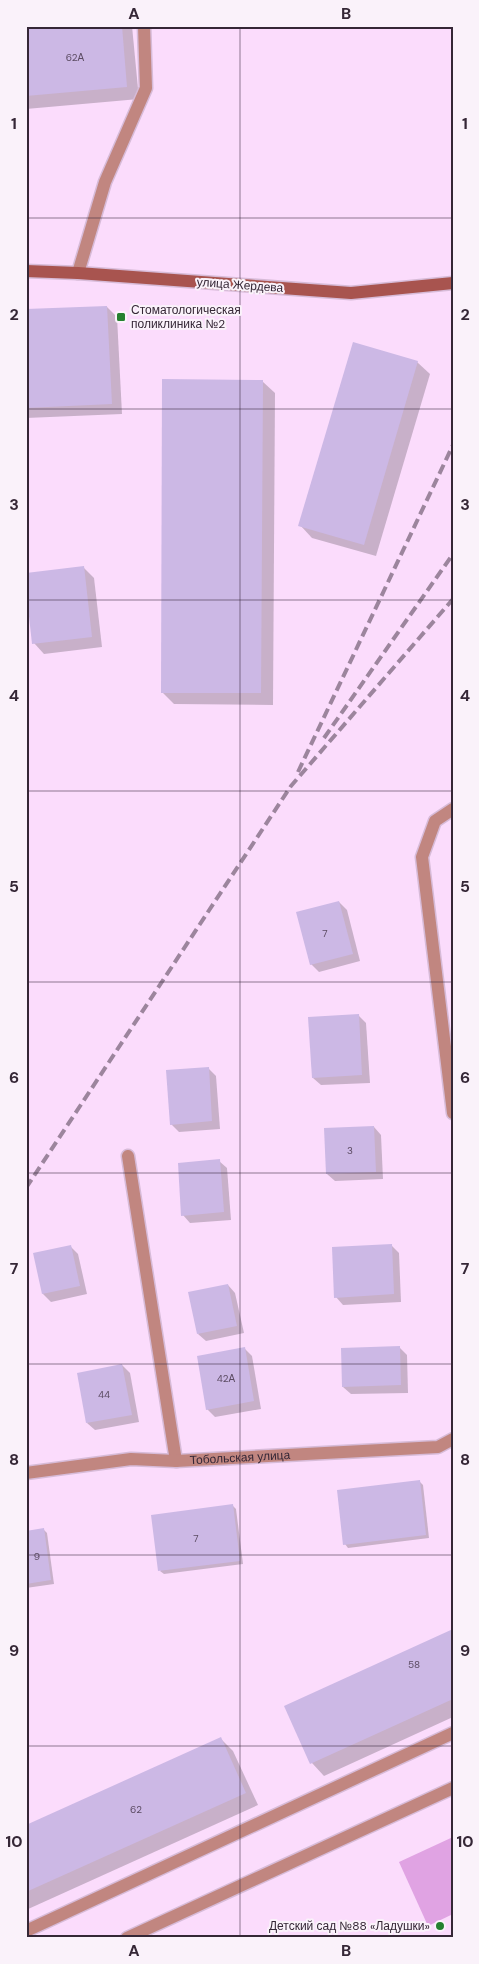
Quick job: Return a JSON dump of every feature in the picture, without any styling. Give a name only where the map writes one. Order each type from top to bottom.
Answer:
[{"type":"main road","name":"улица Жердева","points":[[26,271],[78,273],[351,293],[453,283]]},
{"type":"street","points":[[78,273],[105,182],[146,88],[144,26]]},
{"type":"street","points":[[453,809],[435,821],[422,857],[453,1113]]},
{"type":"street","points":[[128,1156],[176,1462]]},
{"type":"street","name":"Тобольская улица","points":[[26,1473],[131,1459],[176,1462],[438,1447],[453,1439]]},
{"type":"street","points":[[26,1931],[453,1733]]},
{"type":"street","points":[[127,1938],[453,1788]]},
{"type":"shaded area","points":[[453,1837],[453,1914],[428,1926],[399,1862]]},
{"type":"building","points":[[26,26],[122,26],[127,87],[26,96]]},
{"type":"building","points":[[107,306],[112,404],[26,408],[26,309]]},
{"type":"building","points":[[353,342],[418,361],[364,545],[298,526]]},
{"type":"building","points":[[162,379],[263,380],[261,693],[161,693]]},
{"type":"building","points":[[84,566],[92,637],[32,644],[26,573]]},
{"type":"building","points":[[339,901],[353,954],[310,965],[296,912]]},
{"type":"building","points":[[359,1014],[362,1075],[312,1078],[308,1017]]},
{"type":"building","points":[[209,1067],[212,1121],[170,1125],[166,1070]]},
{"type":"building","points":[[374,1126],[376,1172],[326,1174],[324,1128]]},
{"type":"building","points":[[220,1159],[224,1212],[181,1216],[178,1163]]},
{"type":"building","points":[[392,1244],[394,1294],[334,1298],[332,1247]]},
{"type":"building","points":[[71,1245],[80,1286],[42,1294],[33,1253]]},
{"type":"building","points":[[228,1284],[237,1326],[197,1334],[188,1292]]},
{"type":"building","points":[[400,1346],[401,1385],[342,1387],[341,1348]]},
{"type":"building","points":[[245,1347],[254,1401],[206,1410],[197,1356]]},
{"type":"building","points":[[122,1364],[132,1415],[86,1423],[77,1373]]},
{"type":"building","points":[[420,1480],[426,1535],[343,1545],[337,1490]]},
{"type":"building","points":[[233,1504],[240,1561],[158,1571],[151,1515]]},
{"type":"building","points":[[44,1528],[51,1580],[26,1584],[26,1531]]},
{"type":"building","points":[[453,1629],[453,1699],[310,1764],[284,1706]]},
{"type":"building","points":[[221,1737],[246,1793],[26,1892],[26,1825]]},
{"type":"railway","points":[[298,772],[453,445]]},
{"type":"railway","points":[[324,738],[453,554]]},
{"type":"railway","points":[[26,1188],[291,786],[453,599]]},
{"type":"place","name":"Стоматологическая поликлиника №2","points":[[121,317]]},
{"type":"place","name":"Детский сад №88 «Ладушки»","points":[[440,1926]]}]
